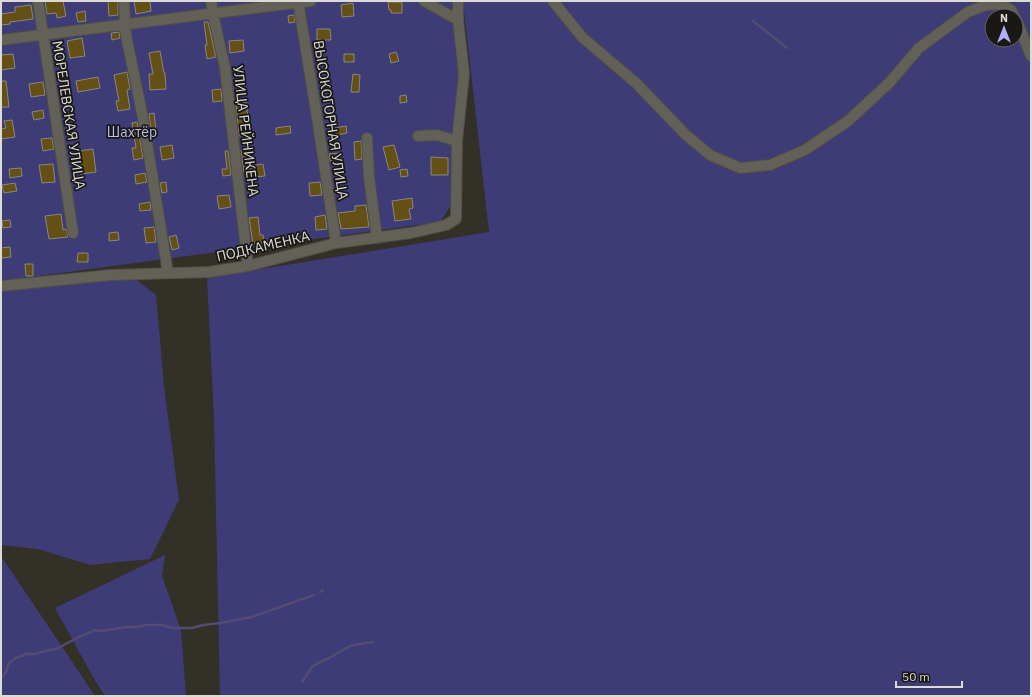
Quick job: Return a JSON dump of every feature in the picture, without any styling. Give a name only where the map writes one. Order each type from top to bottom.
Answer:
[{"type":"street","name":"МОРЕЛЕВСКАЯ УЛИЦА","points":[[38,1],[73,233]]},
{"type":"street","points":[[124,1],[124,25],[143,118],[168,273]]},
{"type":"street","name":"УЛИЦА РЕЙНИКЕНА","points":[[211,1],[225,68],[248,266]]},
{"type":"street","points":[[1,40],[311,1]]},
{"type":"street","points":[[424,1],[458,20]]},
{"type":"street","points":[[418,136],[437,135],[458,141],[464,74],[458,20],[458,1]]},
{"type":"street","points":[[553,1],[582,37],[637,84],[685,134],[710,155],[740,168],[770,165],[805,150],[848,121],[890,82],[919,48],[968,12],[986,5],[1001,4],[1008,8]]},
{"type":"street","name":"ВЫСОКОГОРНАЯ УЛИЦА","points":[[298,2],[336,243]]},
{"type":"street","points":[[1024,39],[1031,56]]},
{"type":"street","points":[[367,138],[369,177],[377,238]]},
{"type":"street","name":"ПОДКАМЕНКА","points":[[1,286],[111,275],[209,272],[248,266],[336,243],[418,232],[446,225],[456,220],[458,141]]},
{"type":"green space","name":"Шахтёр","points":[[1,1],[454,1],[458,24],[455,49],[460,70],[452,204],[440,222],[1,281]]},
{"type":"green space","points":[[463,1],[1031,1],[1031,696],[220,696],[214,418],[207,278],[489,232]]},
{"type":"green space","points":[[129,274],[156,295],[164,386],[179,500],[150,559],[90,565],[38,549],[1,545],[1,286]]},
{"type":"green space","points":[[165,555],[162,576],[181,630],[186,696],[105,696],[55,608]]},
{"type":"green space","points":[[1,556],[69,657],[95,696],[1,696]]},
{"type":"building","points":[[45,1],[63,1],[66,16],[57,18],[56,13],[47,14]]},
{"type":"building","points":[[108,1],[118,1],[118,15],[109,16]]},
{"type":"building","points":[[134,1],[150,1],[151,11],[136,14]]},
{"type":"building","points":[[388,2],[402,2],[402,13],[391,13]]},
{"type":"building","points":[[353,3],[354,16],[342,17],[341,5]]},
{"type":"building","points":[[31,5],[33,19],[10,22],[10,24],[1,25],[1,14],[15,12],[15,7]]},
{"type":"building","points":[[85,11],[86,21],[78,22],[76,13]]},
{"type":"building","points":[[294,15],[295,22],[289,23],[288,16]]},
{"type":"building","points":[[204,22],[208,22],[216,57],[207,59],[205,45],[207,45]]},
{"type":"building","points":[[317,29],[330,29],[331,40],[317,40]]},
{"type":"building","points":[[119,32],[120,38],[112,40],[111,33]]},
{"type":"building","points":[[82,38],[85,56],[70,58],[67,41]]},
{"type":"building","points":[[243,40],[244,51],[230,53],[229,41]]},
{"type":"building","points":[[160,51],[165,73],[166,89],[150,90],[149,74],[153,74],[149,53]]},
{"type":"building","points":[[396,52],[399,61],[391,63],[389,54]]},
{"type":"building","points":[[13,54],[15,68],[1,70],[1,55]]},
{"type":"building","points":[[344,54],[354,54],[354,62],[344,62]]},
{"type":"building","points":[[127,72],[130,89],[127,90],[130,109],[118,111],[116,101],[119,101],[114,75]]},
{"type":"building","points":[[353,74],[360,75],[359,92],[351,92]]},
{"type":"building","points":[[98,77],[100,88],[78,92],[76,81]]},
{"type":"building","points":[[1,81],[6,81],[9,107],[1,107]]},
{"type":"building","points":[[43,82],[45,95],[31,97],[29,84]]},
{"type":"building","points":[[221,89],[222,101],[213,102],[212,90]]},
{"type":"building","points":[[406,95],[407,102],[400,103],[400,96]]},
{"type":"building","points":[[246,102],[248,118],[243,118],[246,135],[239,136],[236,104]]},
{"type":"building","points":[[43,110],[44,118],[34,120],[32,112]]},
{"type":"building","points":[[154,113],[156,132],[154,133],[154,136],[152,136],[149,114]]},
{"type":"building","points":[[12,120],[15,137],[1,139],[1,129],[6,128],[4,121]]},
{"type":"building","points":[[137,122],[143,158],[134,160],[132,148],[136,148],[132,123]]},
{"type":"building","points":[[290,126],[291,133],[276,135],[276,128]]},
{"type":"building","points":[[346,126],[347,133],[337,135],[335,128]]},
{"type":"building","points":[[52,138],[54,149],[43,151],[41,139]]},
{"type":"building","points":[[361,141],[362,159],[355,160],[354,142]]},
{"type":"building","points":[[172,145],[174,158],[162,160],[160,147]]},
{"type":"building","points":[[394,145],[400,167],[389,170],[383,147]]},
{"type":"building","points":[[93,149],[96,172],[80,174],[78,151]]},
{"type":"building","points":[[241,150],[243,150],[245,162],[249,162],[250,171],[244,172]]},
{"type":"building","points":[[225,151],[228,151],[231,175],[223,176],[222,169],[227,169]]},
{"type":"building","points":[[340,153],[341,160],[330,161],[329,154]]},
{"type":"building","points":[[431,157],[448,158],[448,175],[431,175]]},
{"type":"building","points":[[53,164],[55,182],[42,183],[39,165]]},
{"type":"building","points":[[263,164],[265,176],[253,177],[251,166]]},
{"type":"building","points":[[21,168],[22,176],[10,178],[9,169]]},
{"type":"building","points":[[407,169],[408,176],[401,177],[400,170]]},
{"type":"building","points":[[145,173],[147,182],[136,184],[135,175]]},
{"type":"building","points":[[166,182],[167,192],[162,193],[160,183]]},
{"type":"building","points":[[320,182],[322,195],[310,196],[309,183]]},
{"type":"building","points":[[15,183],[17,191],[4,193],[2,185]]},
{"type":"building","points":[[229,195],[231,207],[219,209],[217,196]]},
{"type":"building","points":[[412,198],[413,208],[409,209],[411,219],[395,221],[392,201]]},
{"type":"building","points":[[150,202],[151,210],[140,211],[139,204]]},
{"type":"building","points":[[366,205],[369,227],[341,229],[338,213],[355,211],[355,206]]},
{"type":"building","points":[[61,214],[63,230],[66,229],[68,237],[49,239],[45,216]]},
{"type":"building","points":[[325,215],[327,229],[316,230],[315,217]]},
{"type":"building","points":[[258,217],[260,235],[263,235],[264,243],[253,244],[249,218]]},
{"type":"building","points":[[10,220],[11,227],[3,228],[2,221]]},
{"type":"building","points":[[154,227],[156,242],[146,243],[144,228]]},
{"type":"building","points":[[118,232],[119,240],[109,241],[109,233]]},
{"type":"building","points":[[176,235],[179,248],[172,250],[169,237]]},
{"type":"building","points":[[10,247],[11,257],[1,258],[1,248]]},
{"type":"building","points":[[78,253],[88,253],[88,262],[77,262]]},
{"type":"building","points":[[25,264],[33,264],[33,276],[26,276]]},
{"type":"waterway","points":[[753,21],[787,48]]},
{"type":"waterway","points":[[1,678],[6,672],[9,663],[16,658],[26,654],[34,654],[58,648],[95,630],[101,631],[146,625],[162,625],[172,628],[192,628],[252,617],[314,595]]},
{"type":"waterway","points":[[302,682],[312,667],[316,664],[350,646],[373,642]]}]
